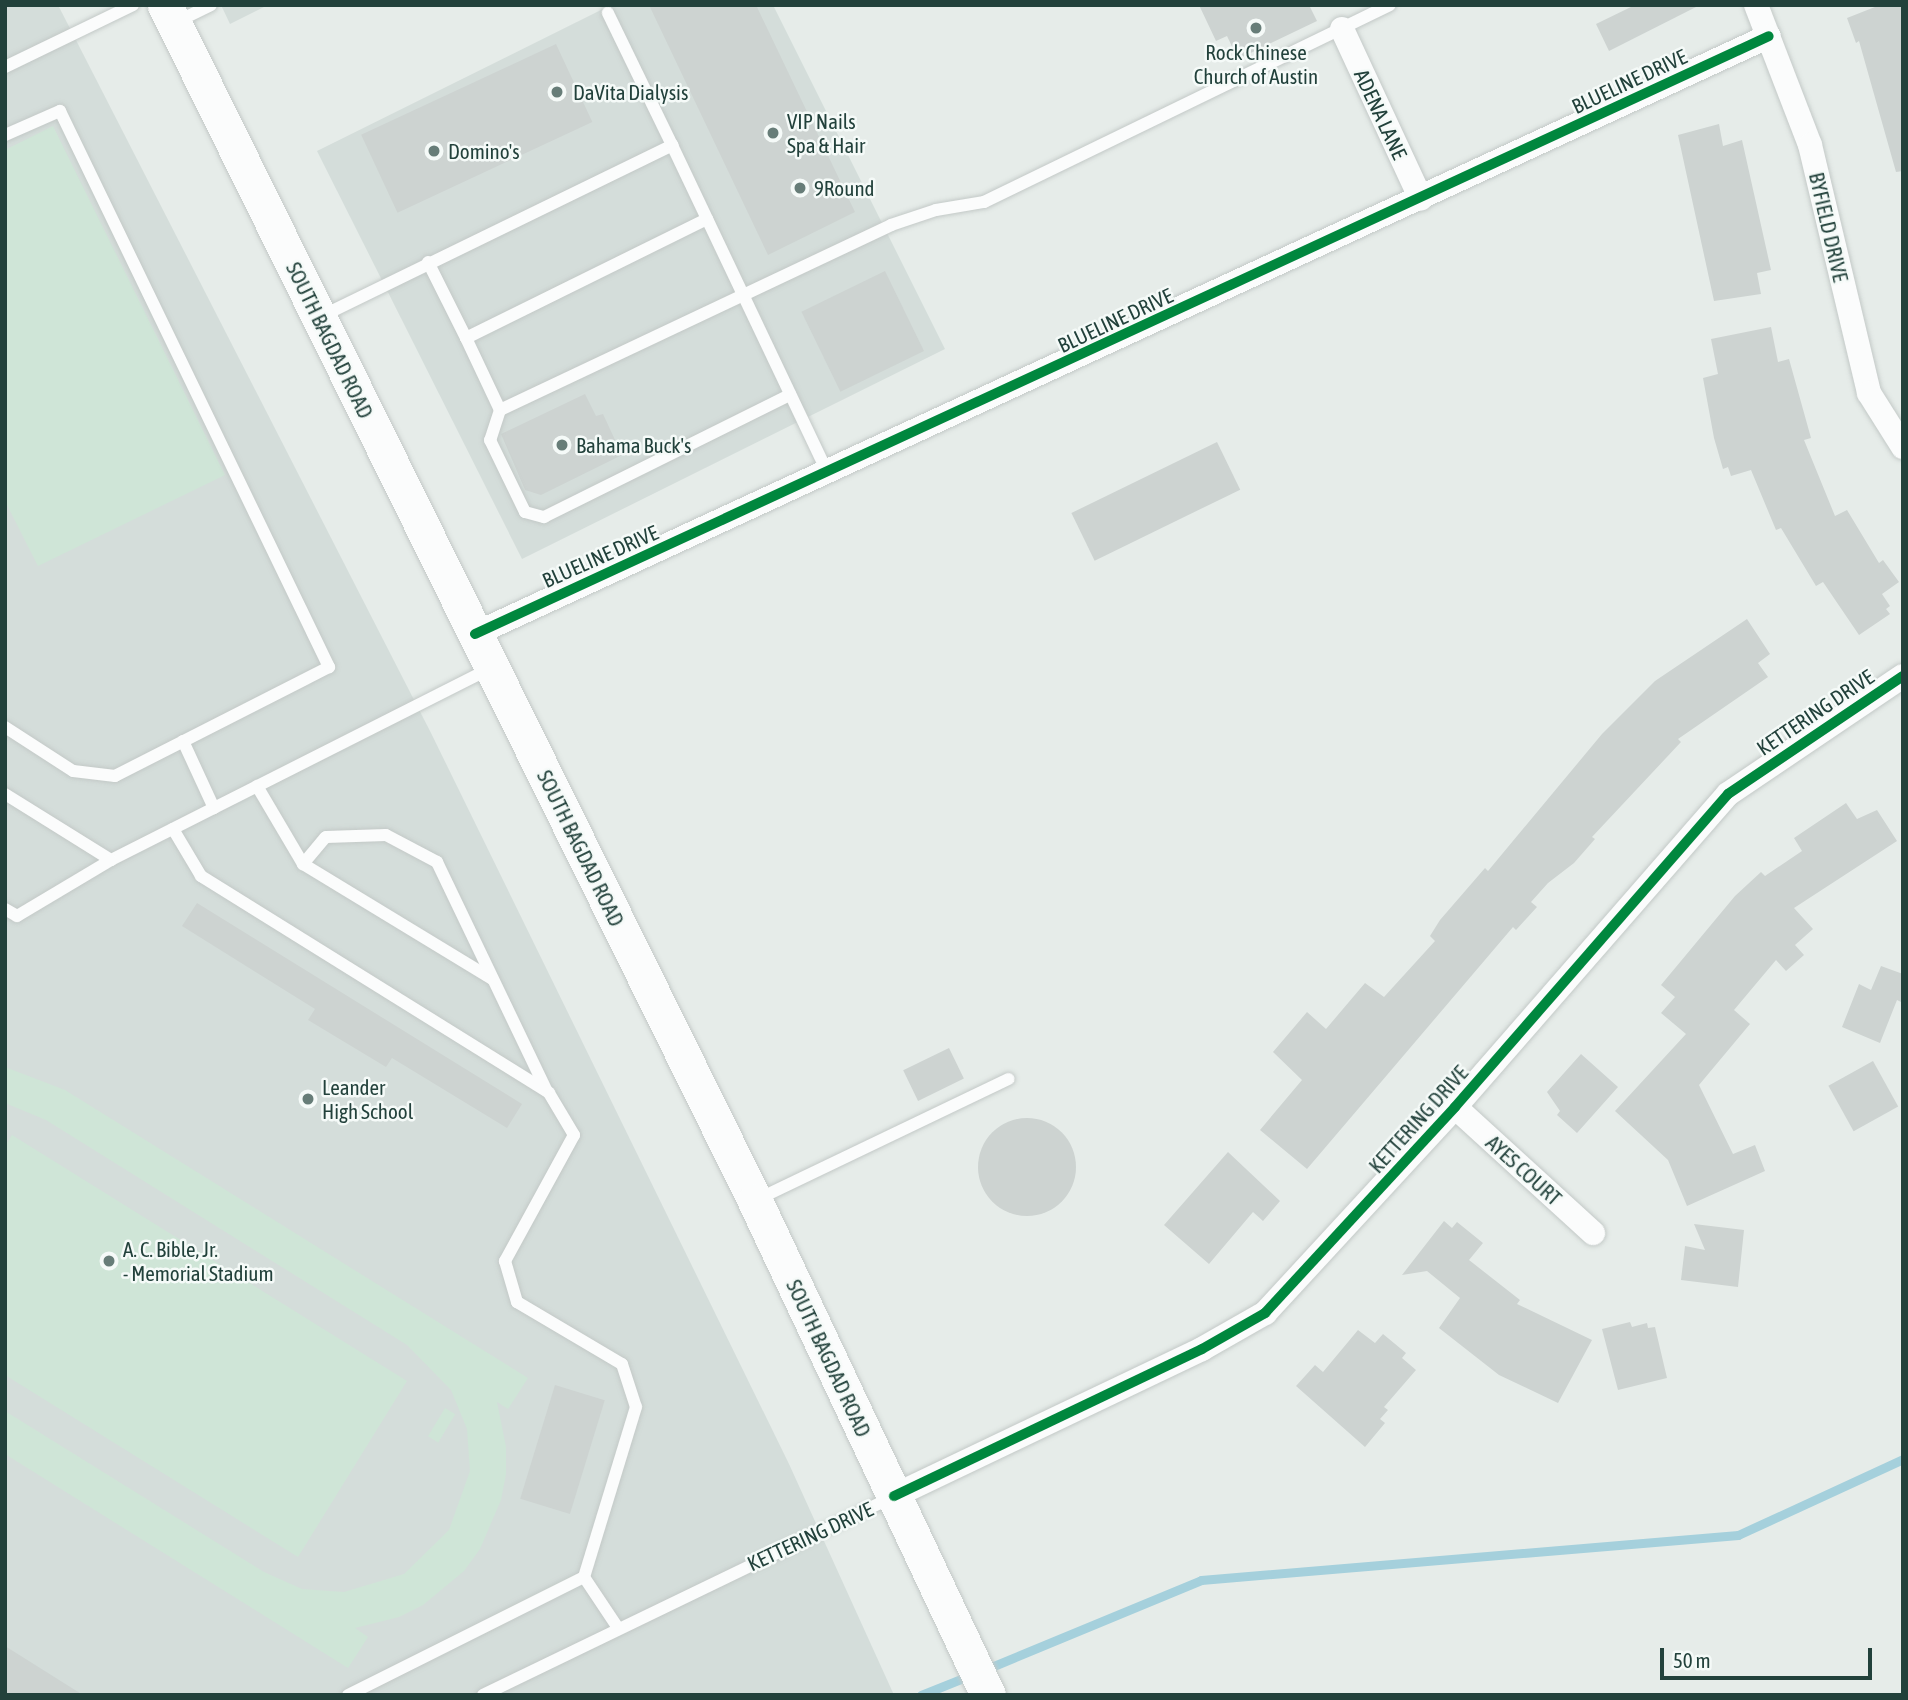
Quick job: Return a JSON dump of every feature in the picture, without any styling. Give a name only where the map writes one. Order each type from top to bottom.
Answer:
[{"type":"main road","name":"SOUTH BAGDAD ROAD","points":[[169,14],[755,1201],[987,1692]]},
{"type":"street","name":"BYFIELD DRIVE","points":[[1756,5],[1810,145],[1869,393],[1903,447]]},
{"type":"street","name":"ADENA LANE","points":[[1342,29],[1421,199]]},
{"type":"street","name":"BLUELINE DRIVE","points":[[475,634],[829,474],[1769,36]]},
{"type":"street","name":"KETTERING DRIVE","points":[[894,1496],[1202,1349],[1265,1312],[1455,1107],[1728,794],[1903,676]]},
{"type":"street","name":"AYES COURT","points":[[1455,1107],[1593,1233]]},
{"type":"lane","points":[[5,67],[133,5]]},
{"type":"lane","points":[[169,14],[211,5]]},
{"type":"lane","points":[[500,410],[891,225],[936,209],[984,202],[1390,5]]},
{"type":"lane","points":[[608,13],[829,474]]},
{"type":"lane","points":[[5,135],[60,111],[329,667],[115,776],[73,771],[5,727]]},
{"type":"lane","points":[[319,317],[672,145]]},
{"type":"lane","points":[[466,338],[707,219]]},
{"type":"lane","points":[[428,262],[500,410],[490,440],[525,512],[544,517],[790,395]]},
{"type":"lane","points":[[5,909],[17,916],[111,860],[492,668]]},
{"type":"lane","points":[[183,741],[214,808]]},
{"type":"lane","points":[[257,786],[303,864],[492,979]]},
{"type":"lane","points":[[5,794],[111,860]]},
{"type":"lane","points":[[173,828],[201,876],[549,1093]]},
{"type":"lane","points":[[303,864],[326,836],[386,835],[437,862],[549,1093],[574,1135],[505,1261],[517,1302],[622,1364],[636,1407],[584,1577],[348,1695]]},
{"type":"lane","points":[[755,1201],[1009,1079]]},
{"type":"lane","name":"KETTERING DRIVE","points":[[483,1695],[894,1496]]},
{"type":"lane","points":[[584,1577],[618,1628]]},
{"type":"shaded area","name":"Leander High School","points":[[5,5],[58,5],[431,733],[789,1464],[894,1695],[5,1695]]},
{"type":"shaded area","points":[[221,5],[268,5],[230,24]]},
{"type":"shaded area","points":[[611,5],[773,5],[945,349],[522,559],[317,151]]},
{"type":"green space","points":[[53,126],[225,475],[38,566],[5,501],[5,150]]},
{"type":"green space","name":"A. C. Bible, Jr. - Memorial Stadium","points":[[5,1067],[65,1090],[528,1378],[508,1409],[497,1402],[506,1447],[506,1474],[501,1500],[480,1549],[464,1571],[423,1605],[399,1617],[355,1628],[368,1637],[348,1668],[5,1454],[5,1411],[264,1572],[302,1589],[344,1592],[404,1574],[449,1530],[470,1471],[467,1429],[451,1390],[407,1345],[46,1120],[5,1103]]},
{"type":"green space","name":"A. C. Bible, Jr. - Memorial Stadium","points":[[12,1135],[407,1381],[298,1557],[5,1375],[5,1146]]},
{"type":"green space","points":[[445,1408],[455,1414],[438,1442],[428,1436]]},
{"type":"building","points":[[649,5],[756,5],[855,212],[768,255]]},
{"type":"building","name":"Rock Chinese Church of Austin","points":[[1199,5],[1309,5],[1317,21],[1238,59],[1227,36],[1216,41]]},
{"type":"building","points":[[1635,5],[1700,5],[1609,51],[1596,24]]},
{"type":"building","points":[[1880,5],[1903,5],[1903,171],[1896,172],[1859,41],[1856,43],[1847,18]]},
{"type":"building","points":[[556,44],[592,122],[397,213],[361,135]]},
{"type":"building","points":[[1719,124],[1723,146],[1742,140],[1771,270],[1757,273],[1761,294],[1714,301],[1678,135]]},
{"type":"building","points":[[885,271],[924,351],[840,392],[801,312]]},
{"type":"building","points":[[1771,327],[1778,362],[1789,359],[1811,438],[1804,440],[1835,516],[1847,510],[1879,563],[1883,560],[1899,582],[1882,594],[1890,606],[1886,609],[1890,614],[1859,635],[1823,582],[1816,586],[1781,528],[1776,530],[1751,470],[1731,476],[1728,467],[1723,469],[1714,438],[1703,378],[1718,374],[1711,339]]},
{"type":"building","name":"Bahama Buck's","points":[[585,394],[596,416],[603,414],[622,455],[541,495],[525,490],[501,434]]},
{"type":"building","points":[[1217,442],[1240,490],[1095,561],[1071,513]]},
{"type":"building","points":[[1747,619],[1770,654],[1758,663],[1768,677],[1678,739],[1681,742],[1592,837],[1595,839],[1574,863],[1548,883],[1531,902],[1537,907],[1516,930],[1513,927],[1307,1169],[1260,1130],[1302,1080],[1273,1052],[1307,1012],[1326,1029],[1365,983],[1384,997],[1435,941],[1430,936],[1440,920],[1485,868],[1488,871],[1602,734],[1655,681]]},
{"type":"building","points":[[1846,803],[1857,819],[1877,810],[1897,841],[1794,908],[1813,929],[1795,945],[1804,955],[1786,971],[1776,960],[1734,1010],[1750,1024],[1699,1085],[1733,1154],[1755,1145],[1765,1171],[1687,1206],[1668,1160],[1615,1111],[1686,1034],[1661,1013],[1675,997],[1661,985],[1735,896],[1761,872],[1765,876],[1802,851],[1794,838]]},
{"type":"building","points":[[197,903],[522,1104],[507,1128],[392,1058],[386,1067],[308,1020],[315,1009],[182,926]]},
{"type":"building","points":[[1881,966],[1903,974],[1903,1003],[1897,1000],[1880,1043],[1842,1027],[1859,984],[1871,990]]},
{"type":"building","points":[[949,1048],[964,1079],[918,1101],[903,1070]]},
{"type":"building","points":[[1581,1054],[1618,1087],[1577,1133],[1557,1115],[1560,1111],[1547,1092]]},
{"type":"building","points":[[1873,1061],[1898,1106],[1854,1131],[1828,1086]]},
{"type":"building","points":[[1027,1118],[1046,1122],[1062,1132],[1072,1148],[1076,1167],[1072,1186],[1062,1202],[1046,1212],[1027,1216],[1008,1212],[992,1202],[982,1186],[978,1167],[982,1148],[992,1132],[1008,1122]]},
{"type":"building","points":[[1228,1152],[1280,1201],[1263,1221],[1253,1212],[1209,1264],[1164,1225]]},
{"type":"building","points":[[1444,1221],[1452,1228],[1457,1222],[1483,1243],[1469,1260],[1520,1300],[1517,1304],[1592,1340],[1558,1403],[1499,1375],[1439,1328],[1460,1298],[1427,1271],[1402,1275]]},
{"type":"building","points":[[1694,1224],[1744,1230],[1738,1287],[1681,1280],[1685,1246],[1705,1250]]},
{"type":"building","points":[[1630,1322],[1632,1327],[1647,1323],[1648,1328],[1655,1327],[1667,1378],[1618,1390],[1602,1329]]},
{"type":"building","points":[[1358,1330],[1375,1343],[1383,1334],[1406,1353],[1402,1358],[1416,1370],[1384,1407],[1388,1410],[1380,1419],[1385,1423],[1365,1447],[1296,1386],[1315,1365],[1323,1372]]},
{"type":"building","points":[[555,1385],[605,1400],[570,1514],[520,1499]]},
{"type":"building","points":[[5,1646],[83,1695],[5,1695]]},
{"type":"waterway","points":[[984,1670],[1201,1580],[1738,1535],[1903,1459]]},
{"type":"waterway","points":[[921,1695],[971,1675]]},
{"type":"cycle path","points":[[475,634],[1769,36]]},
{"type":"cycle path","points":[[894,1496],[1202,1349],[1265,1313],[1455,1107],[1728,794],[1903,676]]},
{"type":"place","name":"Rock Chinese Church of Austin","points":[[1256,28]]},
{"type":"place","name":"DaVita Dialysis","points":[[557,92]]},
{"type":"place","name":"VIP Nails Spa & Hair","points":[[773,133]]},
{"type":"place","name":"Domino's","points":[[434,151]]},
{"type":"place","name":"9Round","points":[[800,188]]},
{"type":"place","name":"Bahama Buck's","points":[[562,445]]},
{"type":"place","name":"Leander High School","points":[[308,1099]]},
{"type":"place","name":"A. C. Bible, Jr. - Memorial Stadium","points":[[109,1261]]}]
